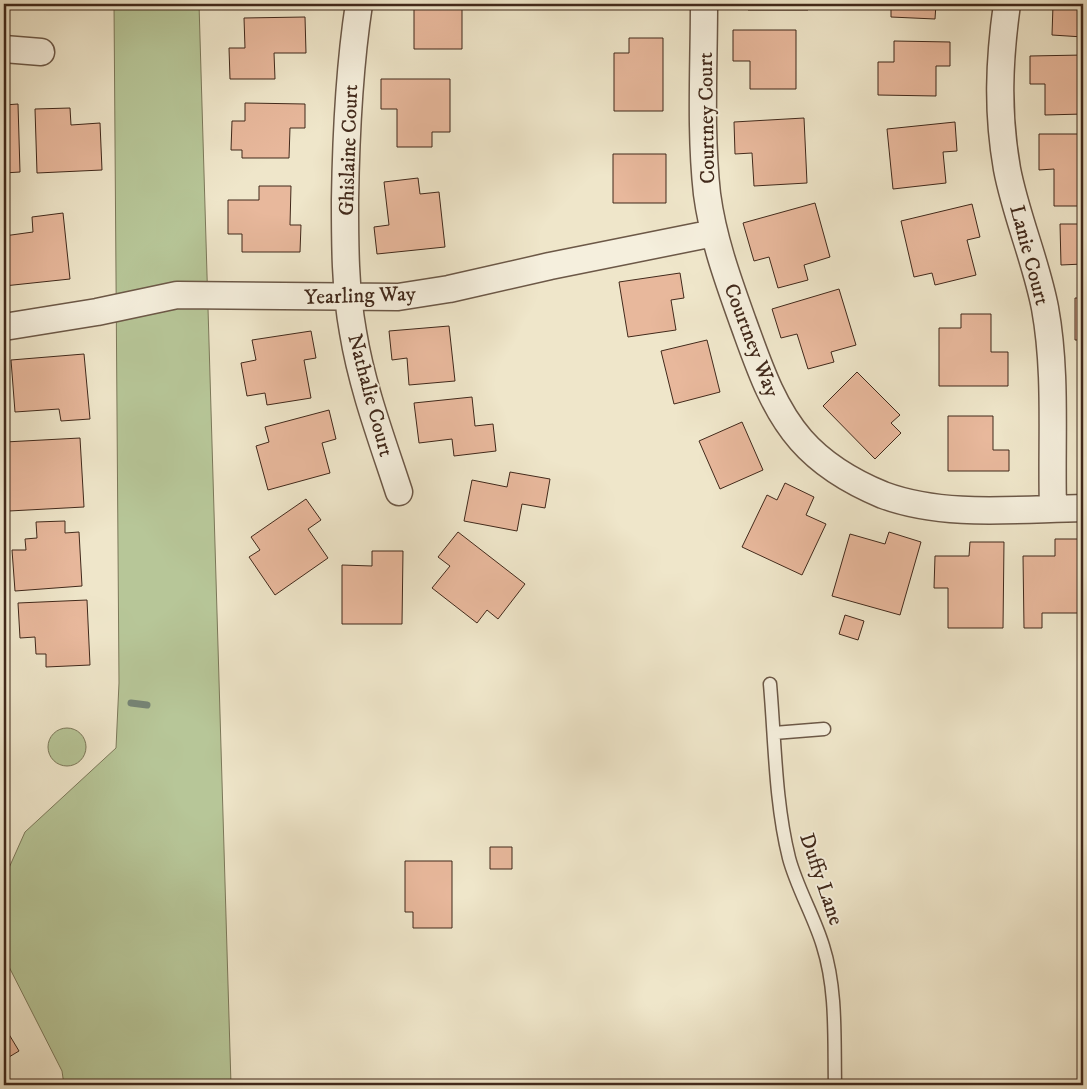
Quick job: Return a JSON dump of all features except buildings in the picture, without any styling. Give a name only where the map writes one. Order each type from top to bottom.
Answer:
[{"type":"street","name":"Ghislaine Court","points":[[348,297],[345,270],[346,126],[352,52],[359,4]]},
{"type":"street","name":"Courtney Court","points":[[704,4],[705,151],[707,193],[714,233]]},
{"type":"street","name":"Lanie Court","points":[[1006,4],[998,95],[1007,171],[1044,307],[1051,350],[1053,508]]},
{"type":"street","points":[[4,49],[42,52]]},
{"type":"street","name":"Yearling Way","points":[[4,327],[97,312],[177,295],[398,297],[449,290],[550,266],[714,233]]},
{"type":"street","name":"Courtney Way","points":[[714,233],[762,375],[781,412],[801,441],[824,461],[845,476],[883,494],[918,504],[950,508],[1083,508]]},
{"type":"street","name":"Nathalie Court","points":[[348,297],[356,350],[378,431],[399,492]]},
{"type":"lane","name":"Duffy Lane","points":[[770,684],[782,817],[790,858],[824,948],[830,976],[834,1012],[834,1085]]},
{"type":"lane","points":[[774,733],[824,729]]},
{"type":"green space","points":[[114,4],[199,4],[231,1085],[64,1085],[62,1071],[4,957],[4,879],[25,832],[116,748],[119,683]]},
{"type":"green space","points":[[67,728],[81,733],[86,747],[81,761],[67,766],[53,761],[48,747],[53,733]]},
{"type":"waterway","points":[[131,703],[147,705]]}]
